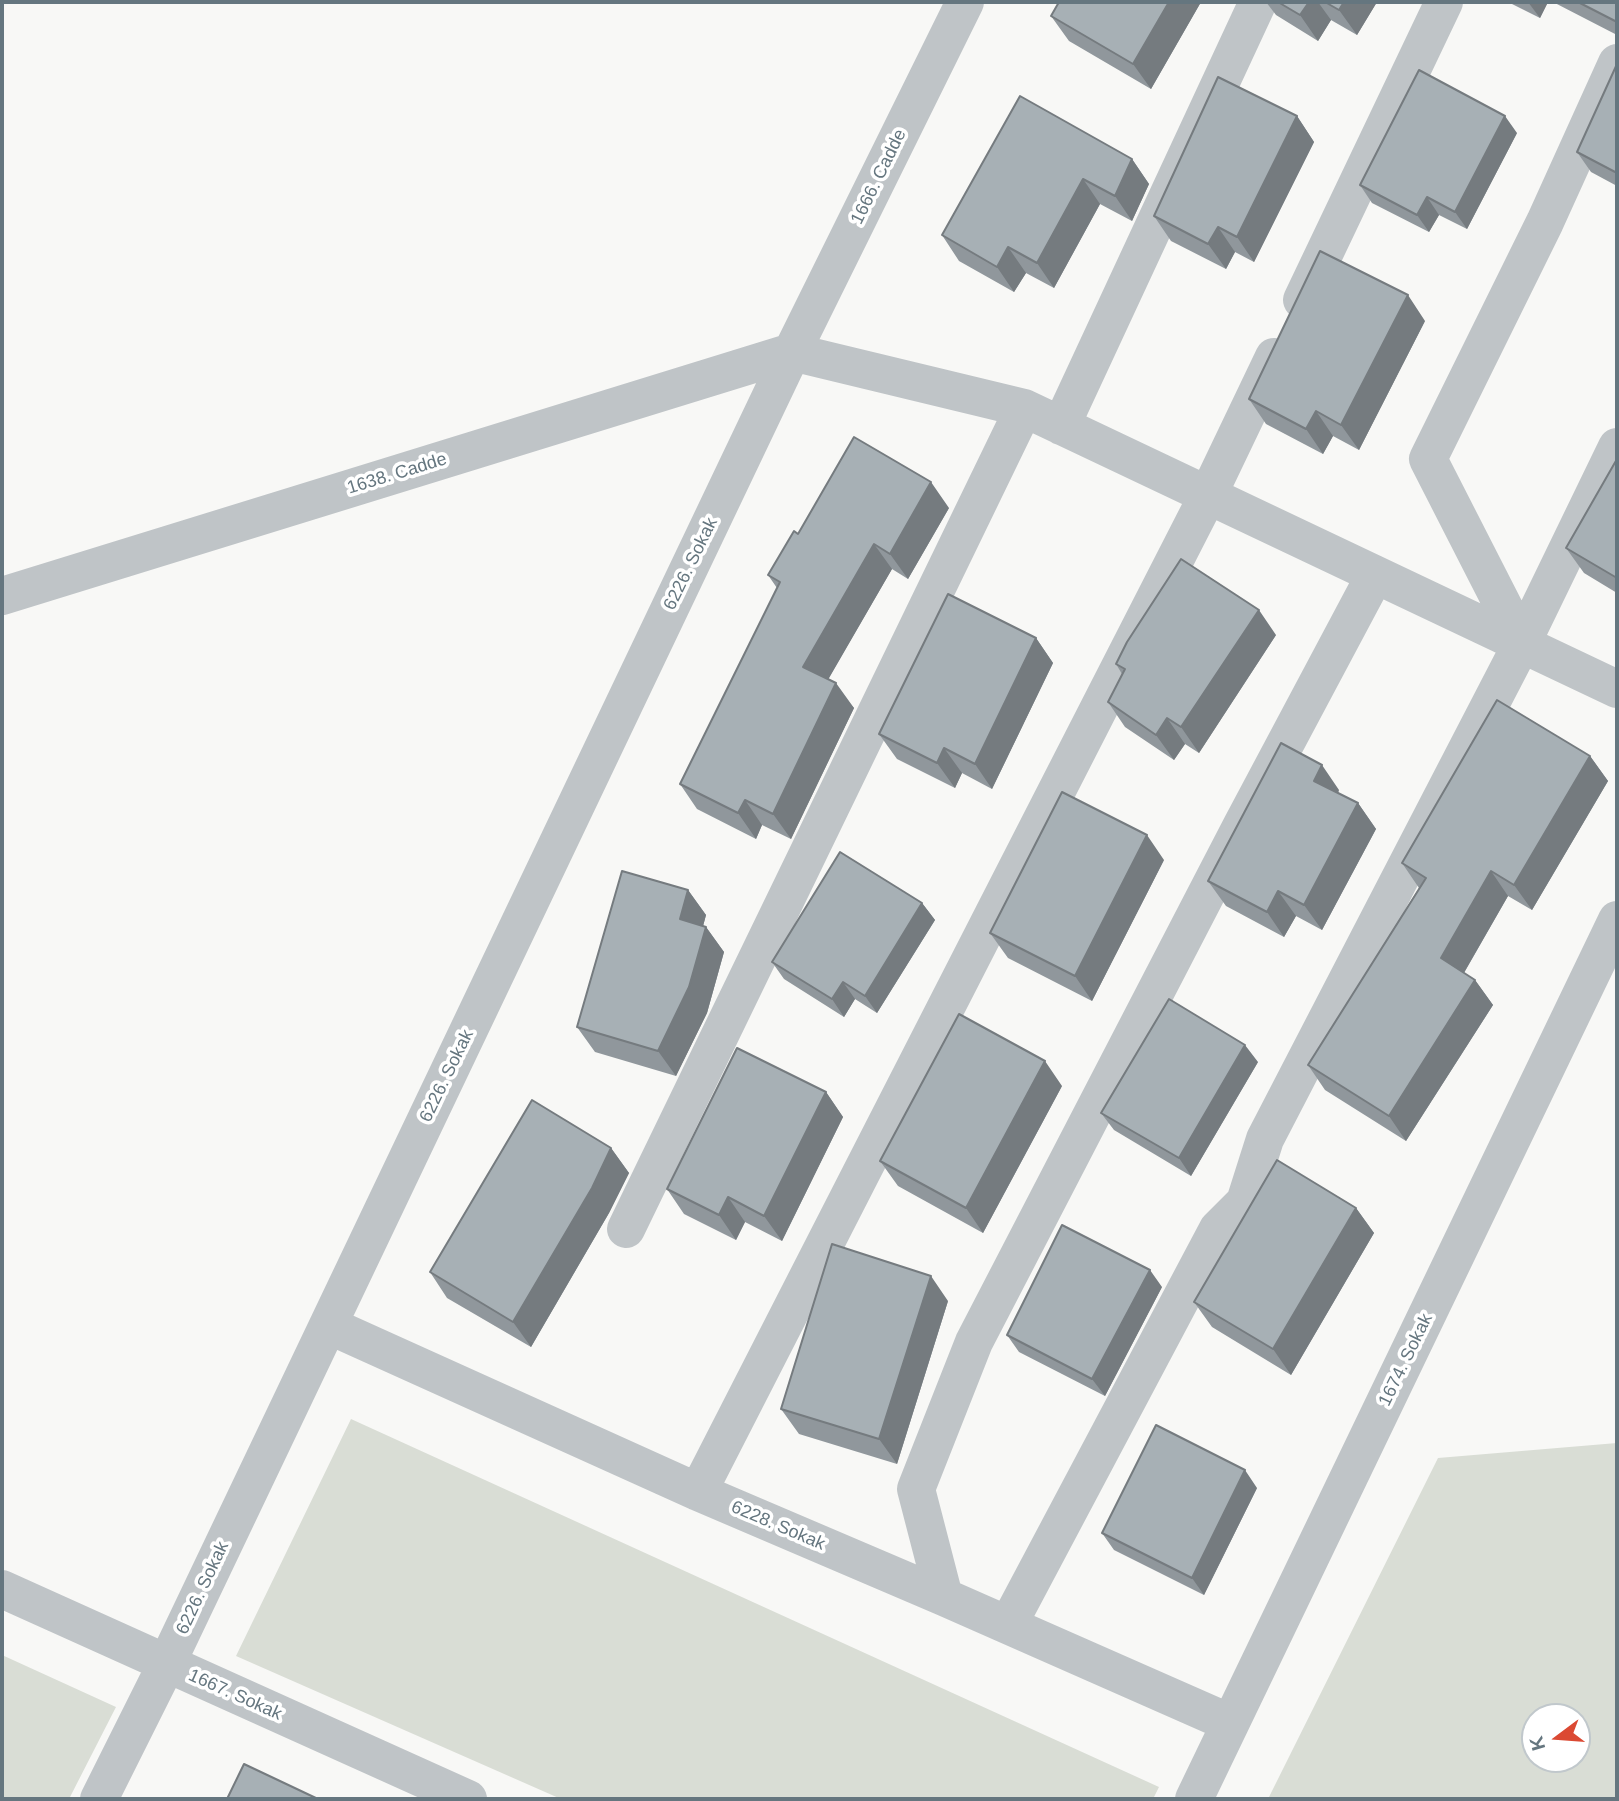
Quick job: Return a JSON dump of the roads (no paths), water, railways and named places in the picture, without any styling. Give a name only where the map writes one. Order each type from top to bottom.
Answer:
[{"type":"street","name":"1666. Cadde","points":[[792,352],[965,2]]},
{"type":"street","points":[[1061,426],[1258,2]]},
{"type":"street","points":[[698,1492],[1208,495],[1444,2]]},
{"type":"street","points":[[1522,643],[1428,460],[1545,222],[1617,63]]},
{"type":"street","points":[[792,352],[1024,408],[1617,689]]},
{"type":"street","name":"1638. Cadde","points":[[2,596],[792,352]]},
{"type":"street","name":"6226. Sokak","points":[[99,1799],[166,1665],[792,352]]},
{"type":"street","points":[[626,1228],[1024,408]]},
{"type":"street","points":[[1008,1625],[1219,1229],[1245,1202],[1265,1139],[1522,643],[1617,447]]},
{"type":"street","points":[[944,1597],[916,1489],[974,1342],[1375,575]]},
{"type":"street","name":"1674. Sokak","points":[[1194,1799],[1617,920]]},
{"type":"street","name":"6228. Sokak","points":[[328,1325],[698,1492],[1230,1723]]},
{"type":"street","name":"1667. Sokak","points":[[2,1589],[468,1799]]}]
